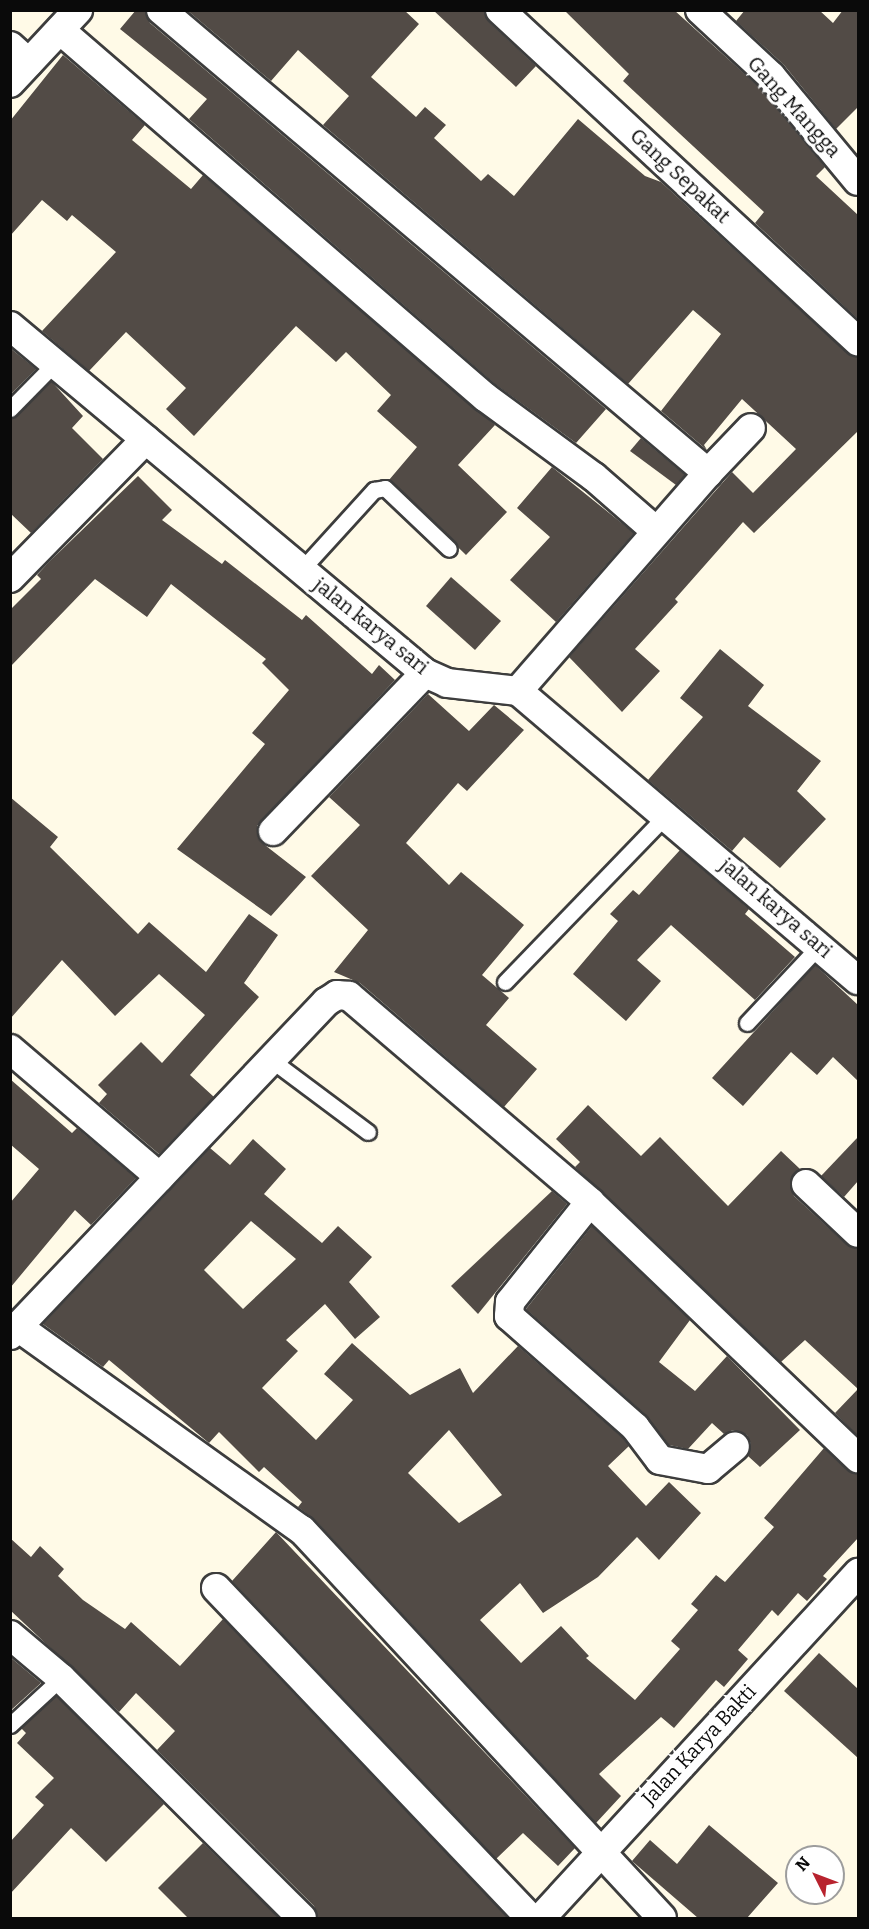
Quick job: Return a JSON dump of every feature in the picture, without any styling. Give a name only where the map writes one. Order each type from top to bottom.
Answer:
[{"type":"street","points":[[161,10],[708,473]]},
{"type":"street","name":"Gang Sepakat","points":[[500,10],[858,341]]},
{"type":"street","name":"Gang Mangga","points":[[700,10],[771,76],[858,181]]},
{"type":"street","points":[[17,64],[69,20],[485,397],[585,470],[656,531]]},
{"type":"street","name":"jalan karya sari","points":[[10,326],[425,673],[447,683],[518,691],[667,814],[858,980]]},
{"type":"street","points":[[518,691],[656,531],[751,428]]},
{"type":"street","points":[[10,579],[146,439]]},
{"type":"street","points":[[273,831],[425,673]]},
{"type":"street","points":[[662,1918],[624,1881],[602,1850],[302,1530],[14,1331],[326,1002],[338,995],[349,996],[590,1202],[858,1458]]},
{"type":"street","points":[[10,1049],[160,1177]]},
{"type":"street","points":[[806,1184],[853,1217]]},
{"type":"street","points":[[590,1202],[510,1302],[508,1316],[635,1427],[660,1460],[708,1469],[735,1446]]},
{"type":"street","name":"Jalan Karya Bakti","points":[[541,1918],[857,1579]]},
{"type":"street","points":[[216,1588],[530,1918]]},
{"type":"street","points":[[10,1635],[62,1678],[303,1918]]},
{"type":"lane","points":[[10,409],[55,363]]},
{"type":"lane","points":[[302,569],[374,490],[385,488],[449,549]]},
{"type":"lane","points":[[505,982],[667,814]]},
{"type":"lane","points":[[747,1023],[819,946]]},
{"type":"lane","points":[[270,1059],[368,1132]]},
{"type":"lane","points":[[10,1725],[62,1678]]},
{"type":"building","points":[[136,10],[145,10],[150,23],[606,409],[576,443],[495,384],[189,119],[207,99],[120,29]]},
{"type":"building","points":[[187,10],[404,10],[419,24],[371,77],[416,117],[425,107],[446,125],[434,138],[481,181],[488,174],[514,196],[578,119],[645,176],[661,182],[847,353],[858,357],[858,431],[754,533],[743,522],[675,599],[678,602],[635,649],[660,671],[622,712],[569,657],[732,472],[753,493],[796,449],[742,399],[704,445],[707,450],[661,411],[721,334],[693,310],[628,384],[323,125],[349,96],[298,50],[271,81]]},
{"type":"building","points":[[433,10],[484,10],[489,22],[536,66],[516,87]]},
{"type":"building","points":[[564,10],[674,10],[759,87],[825,167],[816,176],[858,215],[858,319],[755,223],[764,212],[623,81],[629,74]]},
{"type":"building","points":[[745,10],[819,10],[833,23],[843,10],[858,10],[858,107],[836,129],[784,65],[736,21]]},
{"type":"building","points":[[63,55],[145,125],[132,140],[191,189],[203,175],[495,425],[458,465],[507,512],[466,555],[389,480],[417,447],[377,411],[391,395],[346,352],[336,362],[296,326],[194,436],[166,409],[186,388],[126,332],[89,371],[42,331],[116,252],[72,215],[67,221],[42,200],[10,236],[10,121]]},
{"type":"building","points":[[10,348],[36,369],[10,395]]},
{"type":"building","points":[[51,381],[83,416],[72,428],[103,459],[31,533],[10,513],[10,418]]},
{"type":"building","points":[[641,438],[685,475],[676,485],[630,451]]},
{"type":"building","points":[[552,467],[634,533],[556,622],[510,580],[550,537],[517,508]]},
{"type":"building","points":[[138,476],[172,510],[162,520],[222,564],[225,560],[302,620],[306,615],[372,674],[379,665],[395,680],[257,826],[261,842],[306,877],[271,916],[177,849],[265,744],[252,733],[289,690],[262,663],[266,659],[171,584],[147,617],[95,579],[10,667],[10,610],[41,579],[37,575],[48,563]]},
{"type":"building","points":[[451,577],[501,621],[475,650],[426,606]]},
{"type":"building","points":[[720,649],[764,685],[748,706],[821,761],[797,791],[826,819],[780,868],[744,837],[732,851],[648,780],[703,717],[680,698]]},
{"type":"building","points":[[428,694],[469,731],[494,705],[524,730],[467,791],[458,783],[406,843],[449,885],[461,872],[524,925],[482,975],[509,998],[486,1025],[537,1069],[504,1107],[360,983],[334,972],[368,930],[311,876],[360,825],[329,797]]},
{"type":"building","points":[[10,797],[58,837],[50,847],[138,934],[149,922],[206,972],[249,914],[278,935],[244,983],[259,997],[190,1075],[214,1097],[159,1154],[99,1103],[107,1094],[98,1085],[141,1042],[162,1063],[205,1015],[159,974],[115,1016],[62,960],[10,1019]]},
{"type":"building","points":[[680,850],[749,909],[745,914],[795,957],[755,1000],[671,925],[637,960],[661,981],[626,1021],[573,974],[618,921],[610,914],[633,890],[639,895]]},
{"type":"building","points":[[815,965],[858,1005],[858,1081],[833,1057],[817,1075],[791,1052],[743,1106],[712,1078]]},
{"type":"building","points":[[10,1079],[72,1133],[77,1128],[136,1178],[91,1225],[75,1210],[10,1288],[10,1203],[39,1169],[10,1144]]},
{"type":"building","points":[[588,1105],[641,1156],[660,1137],[728,1206],[781,1151],[800,1169],[790,1181],[794,1196],[847,1245],[858,1249],[858,1389],[805,1340],[781,1362],[575,1167],[580,1162],[556,1139]]},
{"type":"building","points":[[858,1137],[858,1181],[844,1197],[821,1176]]},
{"type":"building","points":[[253,1139],[286,1169],[264,1194],[322,1243],[338,1226],[372,1257],[349,1282],[380,1317],[355,1339],[325,1304],[286,1340],[298,1351],[262,1388],[316,1440],[353,1400],[324,1374],[352,1343],[410,1395],[460,1368],[473,1393],[518,1346],[623,1438],[629,1446],[608,1466],[646,1506],[669,1482],[701,1513],[659,1560],[637,1537],[598,1577],[543,1613],[520,1583],[480,1620],[521,1663],[561,1626],[589,1656],[586,1658],[635,1700],[680,1649],[671,1641],[698,1610],[691,1604],[716,1575],[725,1582],[774,1527],[764,1518],[824,1448],[847,1470],[858,1474],[858,1538],[823,1576],[827,1579],[807,1601],[798,1593],[778,1616],[772,1610],[738,1650],[748,1659],[724,1687],[716,1680],[674,1728],[661,1717],[599,1774],[621,1796],[596,1823],[314,1519],[298,1507],[302,1502],[264,1467],[259,1472],[219,1432],[209,1443],[109,1360],[103,1367],[43,1324],[210,1148],[230,1165]],"holes":[[[251,1221],[296,1259],[243,1309],[204,1270]],[[449,1430],[502,1495],[459,1523],[408,1473]]]},
{"type":"building","points":[[552,1191],[567,1204],[478,1314],[451,1286]]},
{"type":"building","points":[[592,1226],[690,1320],[659,1362],[695,1391],[727,1356],[800,1430],[760,1467],[748,1456],[751,1444],[747,1435],[733,1430],[724,1434],[712,1423],[688,1449],[669,1445],[646,1415],[526,1309]]},
{"type":"building","points":[[858,1389],[858,1436],[835,1413]]},
{"type":"building","points":[[276,1532],[575,1848],[558,1866],[523,1833],[496,1859],[232,1581]]},
{"type":"building","points":[[10,1538],[31,1557],[40,1546],[64,1569],[58,1576],[83,1600],[125,1629],[131,1622],[180,1666],[223,1619],[508,1918],[318,1918],[314,1906],[157,1750],[175,1731],[136,1693],[119,1712],[10,1610]]},
{"type":"building","points":[[819,1653],[858,1689],[858,1758],[784,1691]]},
{"type":"building","points":[[10,1657],[41,1683],[10,1711]]},
{"type":"building","points":[[56,1696],[164,1804],[106,1862],[71,1828],[10,1894],[10,1842],[44,1805],[35,1797],[54,1778],[17,1743],[26,1733],[21,1728]]},
{"type":"building","points":[[709,1825],[778,1883],[747,1918],[698,1918],[632,1861],[650,1840],[677,1864]]},
{"type":"building","points":[[203,1843],[279,1918],[188,1918],[158,1888]]}]
